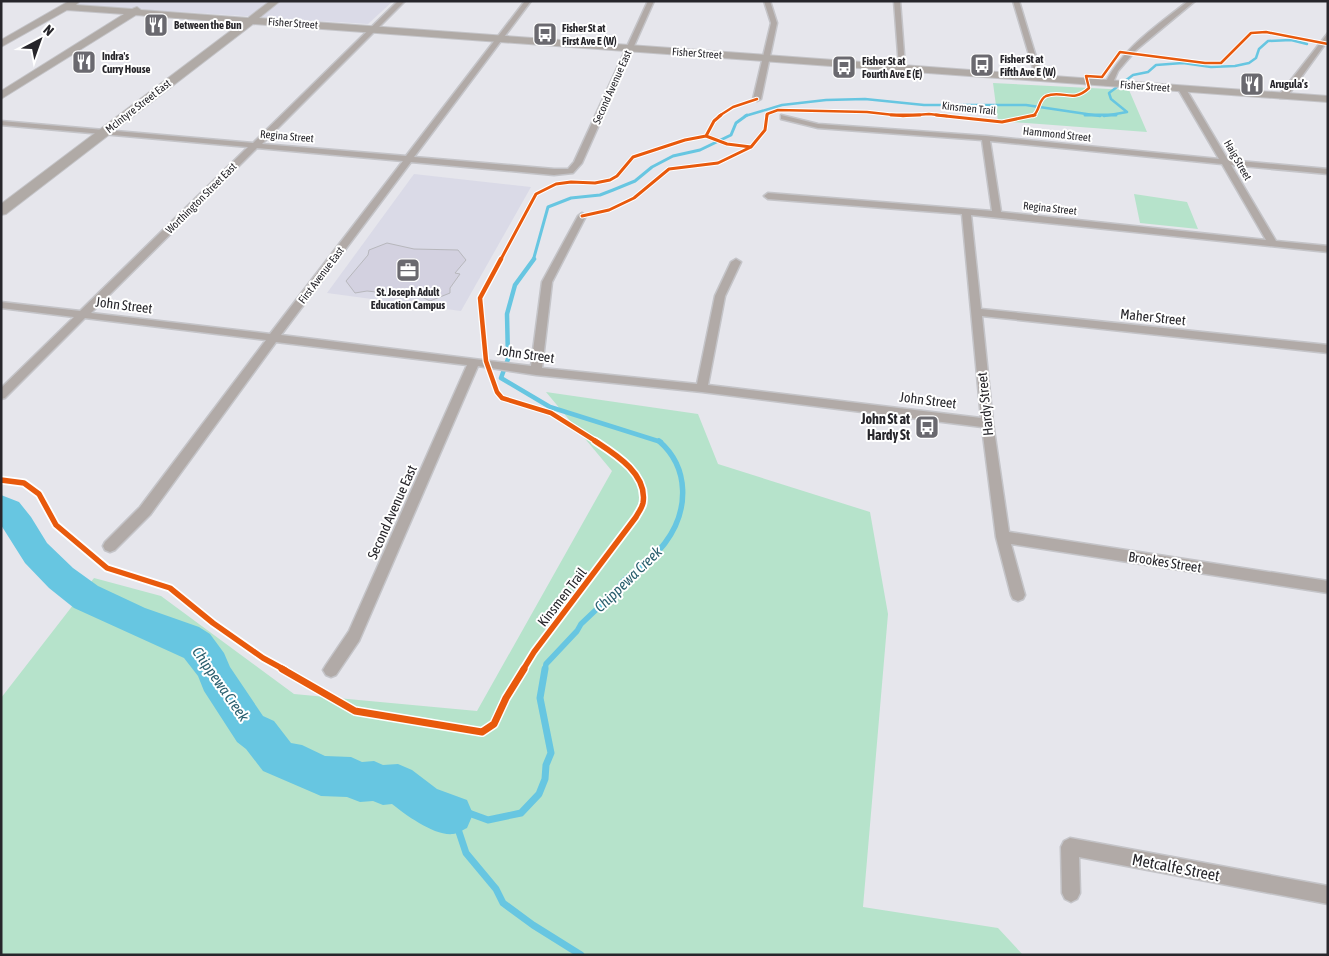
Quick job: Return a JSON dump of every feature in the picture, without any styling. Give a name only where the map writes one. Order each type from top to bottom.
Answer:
[{"type":"main road","points":[[1,44],[76,1]]},
{"type":"main road","points":[[133,12],[150,1]]},
{"type":"main road","name":"McIntyre Street East","points":[[1,211],[276,1]]},
{"type":"main road","name":"Fisher Street","points":[[66,7],[1328,98]]},
{"type":"street","name":"Worthington Street East","points":[[1,395],[402,1]]},
{"type":"street","name":"First Avenue East","points":[[110,546],[145,510],[528,1]]},
{"type":"street","name":"Second Avenue East","points":[[570,171],[578,163],[651,1]]},
{"type":"street","points":[[758,99],[774,23],[767,1]]},
{"type":"street","points":[[897,1],[902,67]]},
{"type":"street","points":[[1016,1],[1040,78]]},
{"type":"street","points":[[1114,84],[1113,74],[1130,53],[1192,1]]},
{"type":"street","points":[[1,96],[133,12]]},
{"type":"street","points":[[1283,96],[1328,35]]},
{"type":"street","name":"Haig Street","points":[[1182,88],[1273,244]]},
{"type":"street","name":"Hammond Street","points":[[784,117],[818,126],[986,138],[1328,172]]},
{"type":"street","name":"Regina Street","points":[[1,123],[554,172],[570,171]]},
{"type":"street","points":[[986,138],[997,214]]},
{"type":"street","name":"Regina Street","points":[[768,196],[966,211],[1328,249]]},
{"type":"street","name":"Hardy Street","points":[[966,211],[987,423],[1003,537],[1018,595]]},
{"type":"street","points":[[536,371],[547,282],[582,216]]},
{"type":"street","points":[[702,388],[720,296],[736,262]]},
{"type":"street","name":"John Street","points":[[1,305],[477,362],[536,371],[702,388],[987,423]]},
{"type":"street","name":"Maher Street","points":[[976,312],[1328,349]]},
{"type":"street","name":"Second Avenue East","points":[[330,670],[354,636],[477,362]]},
{"type":"street","name":"Brookes Street","points":[[1003,537],[1328,587]]},
{"type":"street","name":"Metcalfe Street","points":[[1071,893],[1070,847],[1328,895]]},
{"type":"shaded area","points":[[81,1],[393,1],[368,24],[74,5]]},
{"type":"shaded area","points":[[414,174],[531,187],[461,311],[327,293]]},
{"type":"green space","points":[[993,83],[1129,90],[1147,132],[998,121]]},
{"type":"green space","points":[[1134,194],[1187,202],[1198,229],[1140,223]]},
{"type":"green space","points":[[546,392],[698,414],[718,464],[870,512],[888,614],[863,907],[998,928],[1023,955],[1,955],[1,698],[94,578],[161,596],[294,694],[477,711],[612,471]]},
{"type":"building","name":"St. Joseph Adult Education Campus","points":[[387,243],[414,249],[458,250],[466,260],[455,273],[460,274],[450,288],[450,293],[430,301],[422,297],[367,291],[355,293],[346,281],[368,255],[369,250]]},
{"type":"waterway","name":"Chippewa Creek","points":[[1110,115],[1127,112],[1111,99],[1109,93],[1133,75],[1148,72],[1156,65],[1183,63],[1211,67],[1235,66],[1249,63],[1256,58],[1259,49],[1268,41],[1291,40],[1307,44]]},
{"type":"waterway","name":"Chippewa Creek","points":[[746,116],[782,105],[826,100],[865,99],[924,105],[1026,105],[1093,115]]},
{"type":"waterway","name":"Chippewa Creek","points":[[1085,115],[1093,115]]},
{"type":"waterway","name":"Chippewa Creek","points":[[1093,115],[1110,115]]},
{"type":"waterway","name":"Chippewa Creek","points":[[1093,115],[1100,116]]},
{"type":"waterway","name":"Chippewa Creek","points":[[1104,116],[1110,115]]},
{"type":"waterway","name":"Chippewa Creek","points":[[1110,115],[1116,115]]},
{"type":"waterway","name":"Chippewa Creek","points":[[533,260],[548,207],[571,198],[600,195],[635,181],[652,167],[673,156],[700,150],[731,135],[736,123],[746,116]]},
{"type":"waterway","name":"Chippewa Creek","points":[[533,260],[515,285],[507,314],[508,359],[501,378],[550,407],[659,442]]},
{"type":"waterway","name":"Chippewa Creek","points":[[545,670],[546,664],[577,631],[581,624],[618,589],[622,582],[656,554],[673,531],[679,517],[683,490],[676,464],[659,442]]},
{"type":"waterway","name":"Chippewa Creek","points":[[1,508],[8,511],[20,526],[36,553],[61,578],[86,597],[133,619],[177,637],[187,639],[197,646],[211,665],[217,679],[250,729],[260,735],[277,757],[302,765],[321,776],[351,777],[360,782],[374,781],[383,785],[398,784],[423,803],[441,812],[453,814]]},
{"type":"waterway","name":"Chippewa Creek","points":[[545,669],[540,698],[551,753],[546,765],[545,779],[539,794],[521,813],[488,820],[466,812],[453,814],[466,853],[496,889],[503,903],[533,925],[581,955]]},
{"type":"cycle path","name":"Kinsmen Trail","points":[[1,480],[24,483],[39,494],[56,525],[107,568],[170,588],[213,623],[263,658],[355,711],[482,732],[494,724],[506,698],[534,652],[636,517],[643,504],[643,491],[639,479],[620,458],[551,413],[502,398],[497,392],[486,361],[480,298],[536,194],[556,184],[571,182],[595,183],[610,180],[617,176],[633,157],[685,140],[706,136],[727,144],[751,147],[765,130],[767,114],[778,110],[867,112],[903,116],[929,114],[1002,122],[1033,116],[1037,113],[1041,100],[1047,96],[1070,97],[1083,94],[1089,88],[1086,76],[1102,77],[1120,52],[1205,63],[1221,63],[1251,33],[1266,32],[1328,44]]},
{"type":"cycle path","points":[[706,136],[714,121],[726,111],[757,99]]},
{"type":"cycle path","points":[[582,216],[609,210],[634,198],[669,169],[718,163],[751,147]]},
{"type":"place","name":"Between the Bun","points":[[156,25]]},
{"type":"place","name":"Fisher St at First Ave E (W)","points":[[545,34]]},
{"type":"place","name":"Indra's Curry House","points":[[84,62]]},
{"type":"place","name":"Fisher St at Fifth Ave E (W)","points":[[982,65]]},
{"type":"place","name":"Fisher St at Fourth Ave E (E)","points":[[844,67]]},
{"type":"place","name":"Arugula’s","points":[[1252,84]]},
{"type":"place","name":"St. Joseph Adult Education Campus","points":[[408,270]]},
{"type":"place","name":"John St at Hardy St","points":[[927,427]]}]
